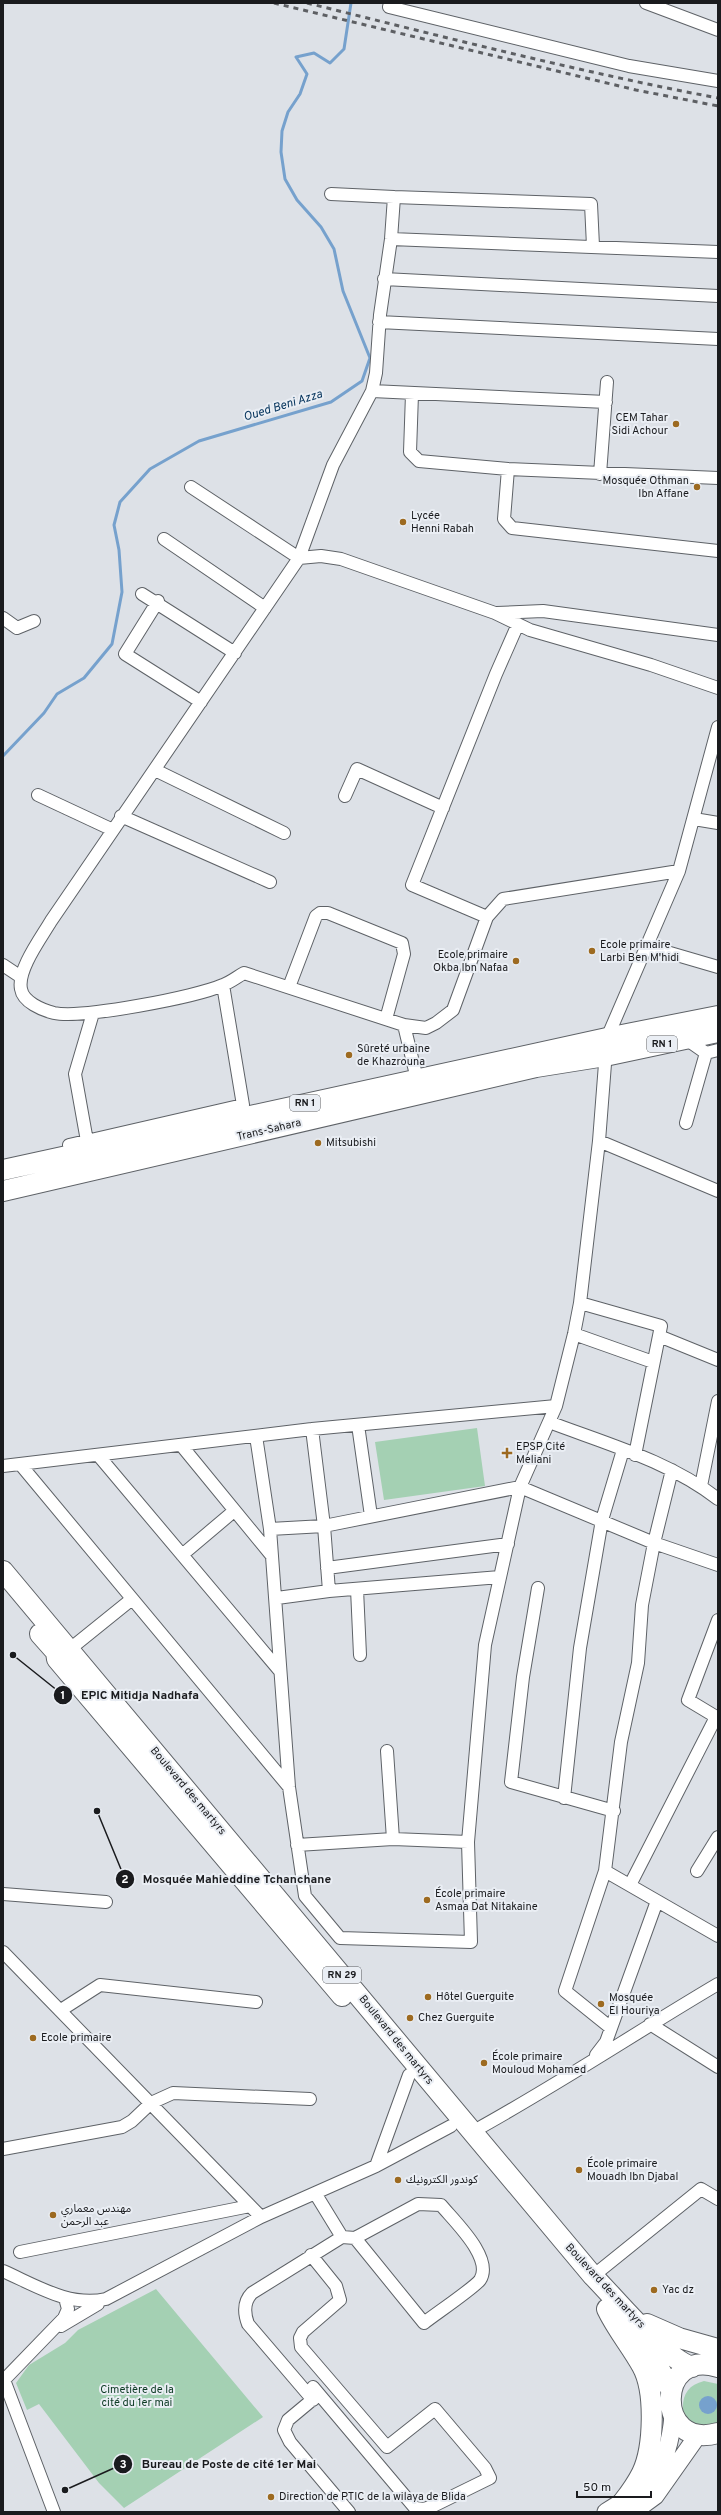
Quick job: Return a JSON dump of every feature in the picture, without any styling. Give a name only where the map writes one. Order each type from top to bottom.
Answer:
[{"type":"highway","name":"RN 1","points":[[606,1047],[718,1016]]},
{"type":"highway","name":"RN 1","points":[[6,1168],[417,1079],[606,1047],[686,1039],[718,1032]]},
{"type":"highway","name":"Trans-Sahara","points":[[3,1191],[536,1067],[606,1047]]},
{"type":"highway","name":"Boulevard des martyrs","points":[[3,1571],[70,1649],[324,1964],[409,2075],[451,2126],[564,2262],[654,2358],[671,2390]]},
{"type":"highway","name":"Boulevard des martyrs","points":[[3,1589],[56,1652],[57,1659],[472,2132],[593,2276],[670,2353],[692,2366]]},
{"type":"highway","points":[[607,2309],[622,2338],[642,2366],[650,2392],[651,2425],[648,2454],[628,2507]]},
{"type":"highway","points":[[632,2316],[679,2338],[718,2349]]},
{"type":"highway","points":[[718,2367],[701,2364],[692,2366],[678,2376],[671,2390],[670,2404],[673,2416],[684,2428],[698,2435],[718,2433]]},
{"type":"main road","points":[[628,2507],[662,2464],[670,2440],[673,2416]]},
{"type":"main road","points":[[606,2512],[628,2507],[659,2491],[674,2466],[698,2435]]},
{"type":"street","points":[[390,3],[389,7],[629,66],[718,81]]},
{"type":"street","points":[[646,3],[718,30]]},
{"type":"street","points":[[331,194],[592,204],[593,246]]},
{"type":"street","points":[[394,197],[391,240],[379,322],[376,373],[372,391],[333,465],[299,558],[155,770],[121,816],[51,921],[21,977],[21,990],[26,998],[34,1005],[55,1013],[93,1013],[190,995],[223,985],[244,973],[404,1025],[426,1028],[436,1023],[453,1010],[487,917],[503,899],[679,871]]},
{"type":"street","points":[[391,240],[593,246],[718,252]]},
{"type":"street","points":[[384,280],[718,296]]},
{"type":"street","points":[[379,322],[718,339]]},
{"type":"street","points":[[600,474],[607,382]]},
{"type":"street","points":[[372,391],[606,402]]},
{"type":"street","points":[[412,394],[410,452],[414,458],[420,461],[508,469],[718,478]]},
{"type":"street","points":[[508,469],[504,519],[512,528],[718,551]]},
{"type":"street","points":[[191,486],[299,558],[321,556],[341,559],[495,613],[530,630],[651,666],[718,688]]},
{"type":"street","points":[[164,539],[264,608]]},
{"type":"street","points":[[142,594],[158,602],[235,653]]},
{"type":"street","points":[[158,602],[125,654],[201,702]]},
{"type":"street","points":[[495,613],[543,610],[718,635]]},
{"type":"street","points":[[3,618],[17,628],[34,621]]},
{"type":"street","points":[[487,917],[412,885],[444,808],[496,674],[518,624]]},
{"type":"street","points":[[256,1436],[270,1529],[277,1598],[279,1670],[289,1787],[305,1896],[340,1938],[471,1942],[468,1842],[485,1645],[520,1487],[556,1406],[574,1334],[580,1303],[599,1141],[606,1047],[646,946],[679,871],[718,727]]},
{"type":"street","points":[[345,796],[357,769],[444,808]]},
{"type":"street","points":[[155,770],[284,832]]},
{"type":"street","points":[[38,795],[113,830]]},
{"type":"street","points":[[121,816],[270,882]]},
{"type":"street","points":[[694,819],[718,822]]},
{"type":"street","points":[[289,988],[316,916],[320,913],[328,913],[402,943],[404,954],[386,1019]]},
{"type":"street","points":[[646,946],[718,967]]},
{"type":"street","points":[[3,966],[21,977]]},
{"type":"street","points":[[6,1168],[12,1159],[243,1104],[223,985]]},
{"type":"street","points":[[87,1142],[75,1074],[93,1013]]},
{"type":"street","points":[[404,1025],[417,1079]]},
{"type":"street","points":[[686,1039],[712,1051],[686,1123]]},
{"type":"street","points":[[599,1141],[718,1191]]},
{"type":"street","points":[[580,1303],[661,1326],[635,1455]]},
{"type":"street","points":[[574,1334],[653,1362]]},
{"type":"street","points":[[659,1336],[718,1360]]},
{"type":"street","points":[[701,1486],[718,1405]]},
{"type":"street","points":[[3,1466],[312,1429],[556,1406]]},
{"type":"street","points":[[549,1422],[672,1470],[701,1486],[718,1499]]},
{"type":"street","points":[[358,1425],[371,1516]]},
{"type":"street","points":[[312,1429],[324,1526],[329,1591]]},
{"type":"street","points":[[181,1445],[272,1556]]},
{"type":"street","points":[[564,1798],[580,1648],[602,1520],[623,1450]]},
{"type":"street","points":[[98,1455],[279,1670]]},
{"type":"street","points":[[20,1464],[289,1787]]},
{"type":"street","points":[[611,2028],[565,1992],[605,1871],[614,1812],[621,1742],[638,1663],[642,1605],[654,1543],[672,1470]]},
{"type":"street","points":[[270,1529],[324,1526],[520,1487],[654,1543],[718,1566]]},
{"type":"street","points":[[182,1555],[234,1511]]},
{"type":"street","points":[[327,1568],[508,1544]]},
{"type":"street","points":[[277,1598],[329,1591],[500,1576]]},
{"type":"street","points":[[538,1588],[523,1677],[511,1782],[614,1812]]},
{"type":"street","points":[[357,1589],[360,1655]]},
{"type":"street","points":[[70,1649],[132,1599]]},
{"type":"street","points":[[630,1885],[717,1718],[688,1700],[718,1620]]},
{"type":"street","points":[[387,1751],[393,1840]]},
{"type":"street","points":[[697,1871],[718,1837]]},
{"type":"street","points":[[297,1845],[393,1840],[468,1842]]},
{"type":"street","points":[[605,1871],[718,1936]]},
{"type":"street","points":[[3,1894],[106,1902]]},
{"type":"street","points":[[592,2061],[606,2042],[657,1901]]},
{"type":"street","points":[[324,1964],[340,1938]]},
{"type":"street","points":[[3,1952],[261,2217]]},
{"type":"street","points":[[61,2010],[100,1986],[256,2002]]},
{"type":"street","points":[[472,2132],[546,2091],[650,2024],[715,1989]]},
{"type":"street","points":[[650,2024],[718,2067]]},
{"type":"street","points":[[376,2166],[409,2075]]},
{"type":"street","points":[[3,2149],[122,2127],[132,2121],[151,2103],[173,2092],[310,2099]]},
{"type":"street","points":[[51,2332],[72,2318],[106,2299],[261,2217],[376,2166],[451,2126]]},
{"type":"street","points":[[593,2276],[701,2189],[718,2199]]},
{"type":"street","points":[[315,2193],[342,2237]]},
{"type":"street","points":[[311,2255],[340,2293],[340,2300],[337,2305],[303,2332],[300,2338],[301,2347],[387,2447],[435,2409],[485,2468],[490,2478],[433,2506],[424,2509],[415,2508],[248,2324],[245,2303],[252,2293],[311,2255],[342,2237],[355,2238],[418,2204],[441,2205],[481,2254],[483,2268],[480,2280],[424,2323],[355,2238]]},
{"type":"street","points":[[20,2252],[250,2206]]},
{"type":"street","points":[[3,2271],[65,2298],[90,2303],[106,2299]]},
{"type":"street","points":[[54,2512],[3,2380],[51,2332],[68,2309],[65,2298]]},
{"type":"street","points":[[326,2376],[313,2394],[288,2420],[284,2430],[286,2436],[349,2512]]},
{"type":"green space","points":[[477,1428],[485,1486],[384,1500],[375,1442]]},
{"type":"green space","name":"Cimetière de la cité du 1er mai","points":[[156,2289],[263,2417],[124,2508],[99,2483],[39,2404],[27,2410],[16,2383],[29,2365],[65,2343],[78,2330]]},
{"type":"green space","points":[[704,2381],[718,2384],[718,2427],[692,2425],[683,2411],[684,2400],[687,2392],[694,2385]]},
{"type":"water","points":[[704,2396],[712,2396],[717,2401],[715,2412],[712,2414],[704,2414],[699,2409],[699,2401]]},
{"type":"waterway","name":"Oued Beni Azza","points":[[3,756],[44,713],[57,694],[84,678],[112,644],[122,592],[119,550],[114,525],[120,502],[150,469],[199,441],[331,402],[362,381],[370,358],[343,291],[334,249],[321,227],[297,200],[285,179],[281,152],[282,131],[288,112],[300,94],[307,74],[296,57],[314,53],[330,63],[344,49],[351,3]]},
{"type":"railway","points":[[274,3],[636,90],[718,106]]},
{"type":"railway","points":[[307,3],[563,65],[718,98]]},
{"type":"place","name":"CEM Tahar Sidi Achour","points":[[676,424]]},
{"type":"place","name":"Mosquée Othman Ibn Affane","points":[[697,487]]},
{"type":"place","name":"Lycée Henni Rabah","points":[[403,522]]},
{"type":"place","name":"Ecole primaire Larbi Ben M'hidi","points":[[592,951]]},
{"type":"place","name":"Ecole primaire Okba Ibn Nafaa","points":[[516,961]]},
{"type":"place","name":"Sûreté urbaine de Khazrouna","points":[[349,1055]]},
{"type":"place","name":"Mitsubishi","points":[[318,1143]]},
{"type":"place","name":"EPSP Cité Meliani","points":[[507,1453]]},
{"type":"place","name":"EPIC Mitidja Nadhafa","points":[[13,1655]]},
{"type":"place","name":"Mosquée Mahieddine Tchanchane","points":[[97,1811]]},
{"type":"place","name":"École primaire Asmaa Dat Nitakaine","points":[[427,1900]]},
{"type":"place","name":"Hôtel Guerguite","points":[[428,1997]]},
{"type":"place","name":"Mosquée El Houriya","points":[[601,2004]]},
{"type":"place","name":"Chez Guerguite","points":[[410,2018]]},
{"type":"place","name":"Ecole primaire","points":[[33,2038]]},
{"type":"place","name":"École primaire Mouloud Mohamed","points":[[484,2063]]},
{"type":"place","name":"École primaire Mouadh Ibn Djabal","points":[[579,2170]]},
{"type":"place","name":"كوندور الكترونيك","points":[[398,2180]]},
{"type":"place","name":"مهندس معماري عبد الرحمن","points":[[53,2215]]},
{"type":"place","name":"Yac dz","points":[[654,2290]]},
{"type":"place","name":"Bureau de Poste de cité 1er Mai","points":[[65,2490]]},
{"type":"place","name":"Direction de PTIC de la wilaya de Blida","points":[[271,2497]]}]
